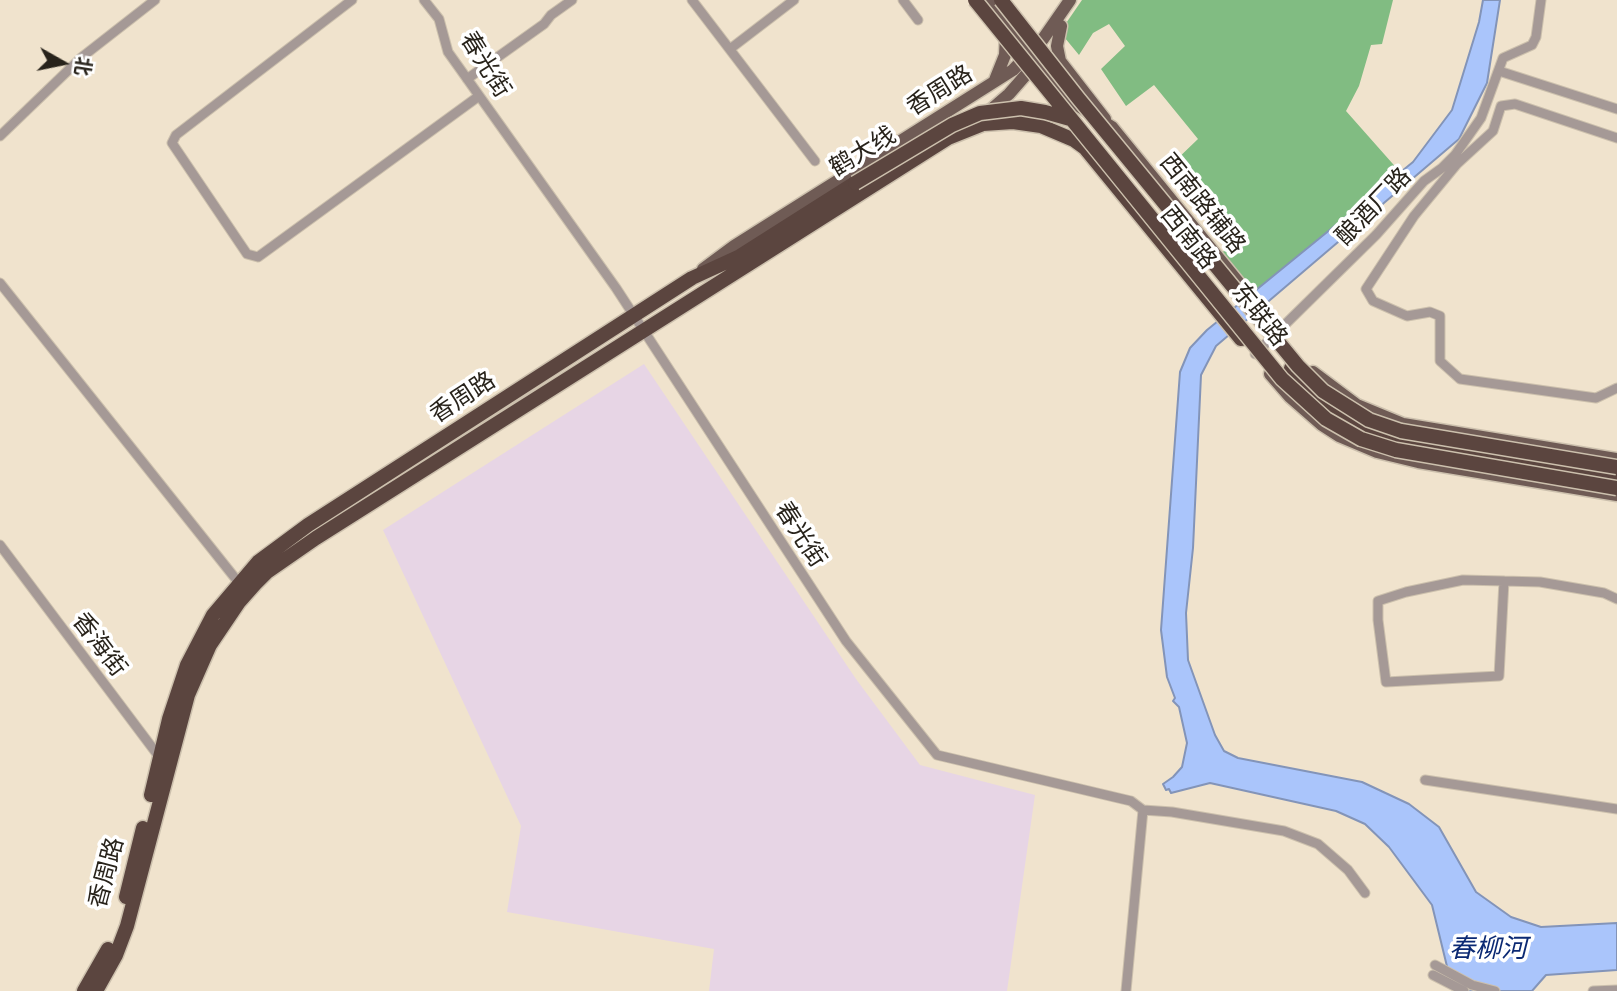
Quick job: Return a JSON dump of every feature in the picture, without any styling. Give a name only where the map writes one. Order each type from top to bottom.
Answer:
[{"type":"highway","name":"东联路","points":[[975,0],[1282,379],[1326,419],[1361,439],[1396,450],[1617,488]]},
{"type":"highway","name":"东联路","points":[[1001,0],[1298,366],[1330,396],[1369,420],[1401,431],[1617,467]]},
{"type":"highway","name":"鹤大线","points":[[692,278],[740,256],[855,183],[966,118],[993,110],[1021,108],[1060,116],[1094,131],[1159,207]]},
{"type":"highway","points":[[948,138],[982,124],[1020,122],[1053,130],[1085,148],[1112,127]]},
{"type":"highway","name":"香周路","points":[[84,991],[107,951],[126,899],[164,763],[188,695],[210,645],[239,602],[267,572],[316,538],[948,138]]},
{"type":"highway","name":"西南路","points":[[1085,148],[1254,355],[1287,375],[1330,414],[1381,439],[1420,449],[1617,481]]},
{"type":"highway","name":"西南路","points":[[1159,207],[1264,324],[1306,384],[1349,418],[1399,438],[1617,474]]},
{"type":"highway","name":"香周路","points":[[96,991],[116,955],[127,926],[164,763],[169,719],[187,665],[213,615],[239,583],[258,562],[308,525],[692,278]]},
{"type":"highway","points":[[1471,450],[1505,441]]},
{"type":"main road","points":[[983,0],[1033,58]]},
{"type":"main road","points":[[992,0],[1007,25],[1005,55],[993,84]]},
{"type":"main road","name":"香周路","points":[[1059,23],[1070,0]]},
{"type":"main road","name":"香周路","points":[[948,138],[996,106],[1078,0]]},
{"type":"main road","points":[[1007,25],[1033,30],[1059,23],[1057,46],[1060,61],[1112,127]]},
{"type":"main road","name":"香周路","points":[[692,278],[734,246],[1033,58]]},
{"type":"main road","name":"西南路辅路","points":[[1033,58],[1070,105],[1112,127],[1243,299]]},
{"type":"main road","name":"西南路","points":[[1070,105],[1085,148]]},
{"type":"main road","points":[[1273,336],[1342,396],[1364,409],[1402,424],[1617,460]]},
{"type":"main road","points":[[1254,355],[1306,412],[1339,436],[1359,446],[1418,462],[1617,495]]},
{"type":"street","points":[[0,136],[82,57],[155,0]]},
{"type":"street","points":[[352,0],[176,135],[172,143],[247,254],[258,257],[479,96]]},
{"type":"street","name":"春光街","points":[[424,0],[439,19],[448,52],[634,315],[846,641],[937,755],[1131,801],[1143,810],[1284,831],[1318,844],[1348,870],[1365,893]]},
{"type":"street","points":[[467,79],[544,24],[551,15],[572,0]]},
{"type":"street","points":[[692,0],[816,161]]},
{"type":"street","points":[[730,49],[794,0]]},
{"type":"street","points":[[903,0],[918,20]]},
{"type":"street","points":[[1541,0],[1536,37],[1532,45],[1503,58],[1499,71],[1617,109]]},
{"type":"street","name":"酿酒厂路","points":[[1254,355],[1383,228],[1424,181],[1455,155],[1481,118],[1499,71]]},
{"type":"street","points":[[1617,138],[1515,104],[1501,106],[1493,131],[1457,164],[1414,216],[1366,289],[1373,301],[1407,316],[1430,312],[1440,316],[1440,361],[1460,379],[1596,398],[1617,388]]},
{"type":"street","points":[[0,283],[239,583]]},
{"type":"street","name":"香海街","points":[[0,545],[164,763]]},
{"type":"street","points":[[1504,581],[1499,676],[1386,682],[1378,601],[1463,580],[1504,581],[1540,582],[1604,593],[1617,600]]},
{"type":"street","points":[[1425,780],[1617,809]]},
{"type":"street","points":[[1126,991],[1144,822],[1143,810]]},
{"type":"street","points":[[1464,991],[1434,970],[1496,991]]},
{"type":"street","points":[[1593,991],[1617,989]]},
{"type":"shaded area","points":[[644,364],[856,679],[920,765],[1035,795],[1007,991],[709,991],[714,949],[507,912],[521,826],[383,530]]},
{"type":"green space","points":[[1082,0],[1393,0],[1382,44],[1371,45],[1359,86],[1346,111],[1400,172],[1252,294],[1221,254],[1237,237],[1173,163],[1198,139],[1154,85],[1126,106],[1101,69],[1125,46],[1109,24],[1093,33],[1079,55],[1060,32]]},
{"type":"water","name":"春柳河","points":[[1483,0],[1500,0],[1487,83],[1459,139],[1216,346],[1201,375],[1193,548],[1186,613],[1188,660],[1215,735],[1224,751],[1238,758],[1362,782],[1409,804],[1439,827],[1476,892],[1511,917],[1541,927],[1617,923],[1617,970],[1546,975],[1532,991],[1453,991],[1432,905],[1389,847],[1365,824],[1336,811],[1210,783],[1171,793],[1163,784],[1182,767],[1187,743],[1179,707],[1173,701],[1175,698],[1167,677],[1161,630],[1180,372],[1190,348],[1207,330],[1413,162],[1452,110],[1479,22]]}]
